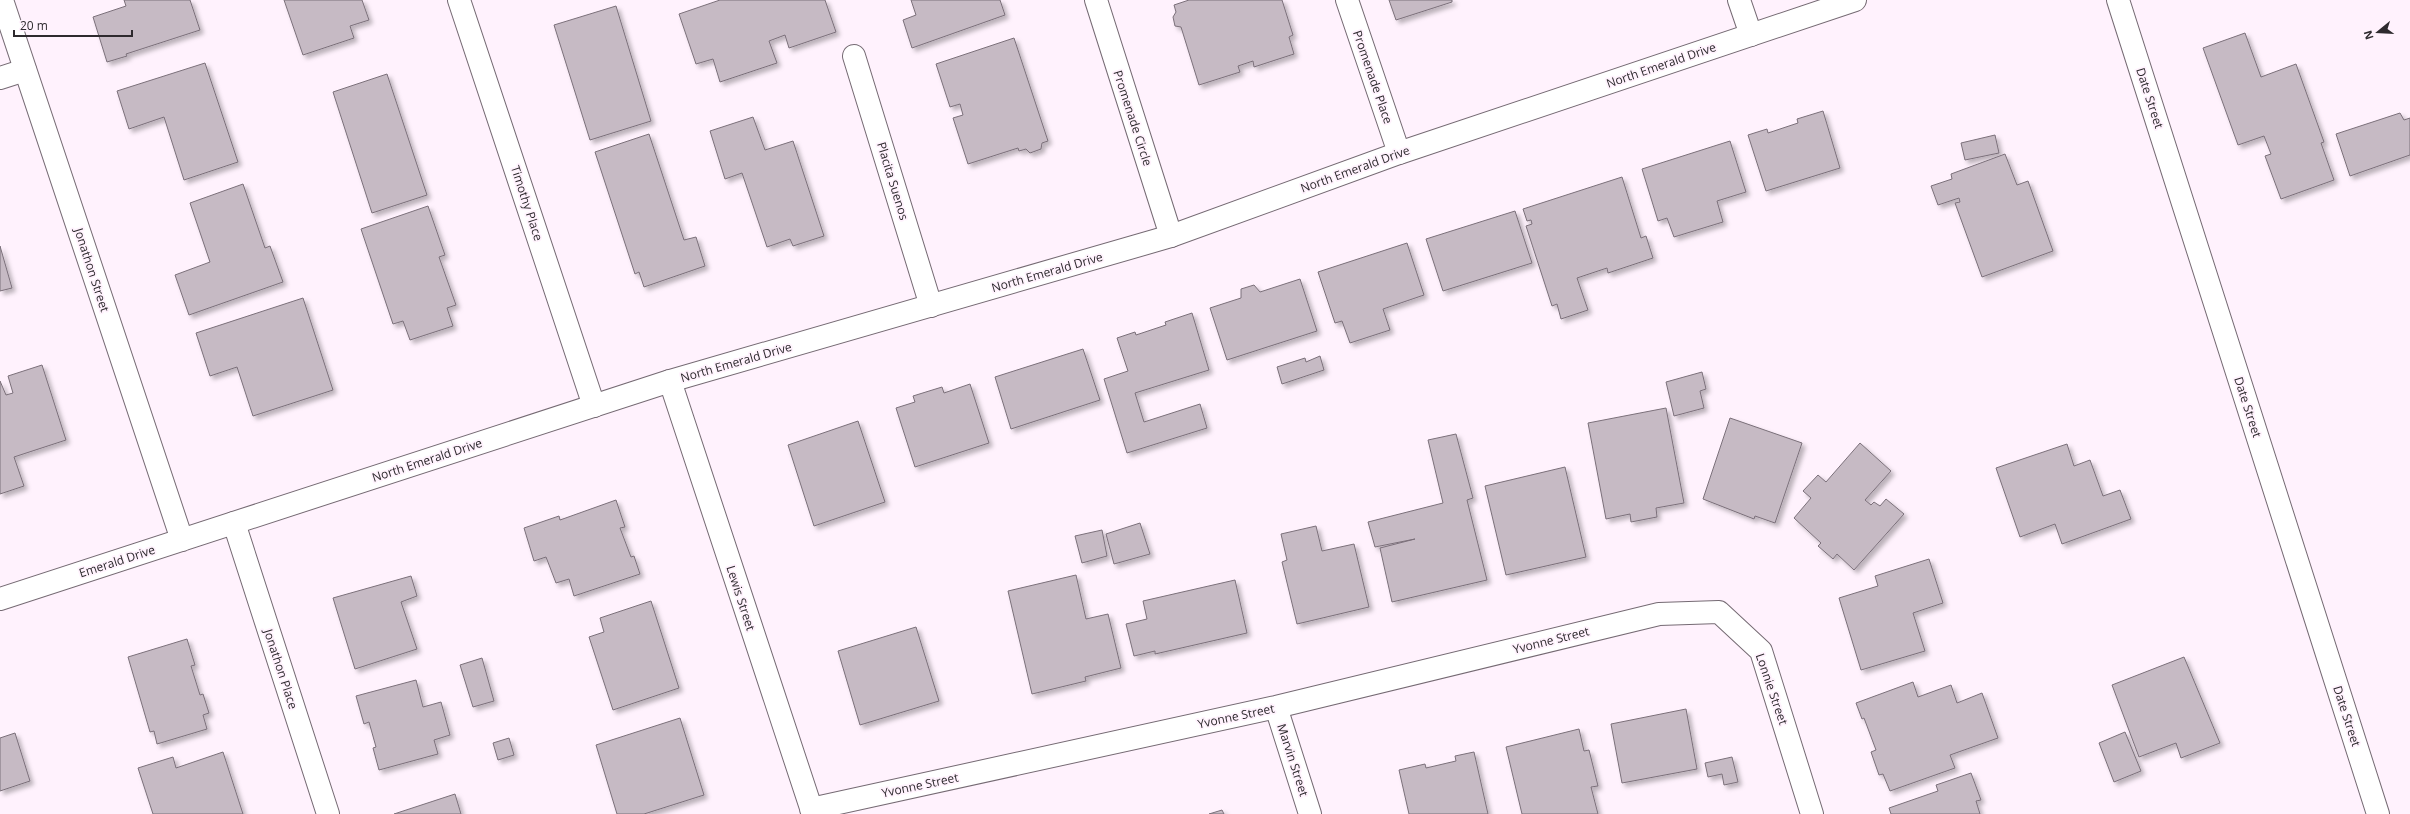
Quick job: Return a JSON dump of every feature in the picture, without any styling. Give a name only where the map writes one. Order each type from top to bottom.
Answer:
[{"type":"street","name":"Jonathon Street","points":[[2,0],[182,540]]},
{"type":"street","name":"Timothy Place","points":[[460,0],[594,406]]},
{"type":"street","name":"Promenade Circle","points":[[1096,0],[1170,236]]},
{"type":"street","name":"Promenade Place","points":[[1347,0],[1399,153]]},
{"type":"street","points":[[1739,0],[1751,35]]},
{"type":"street","name":"North Emerald Drive","points":[[234,523],[670,381],[1170,236],[1399,153],[1855,0]]},
{"type":"street","name":"Date Street","points":[[2118,0],[2378,814]]},
{"type":"street","name":"Placita Suenos","points":[[854,56],[931,306]]},
{"type":"street","points":[[0,78],[25,70]]},
{"type":"street","name":"Lewis Street","points":[[670,381],[812,812]]},
{"type":"street","name":"Emerald Drive","points":[[0,599],[234,523]]},
{"type":"street","name":"Jonathon Place","points":[[234,523],[328,814]]},
{"type":"street","name":"Lonnie Street","points":[[1659,614],[1719,612],[1761,651],[1812,814]]},
{"type":"street","name":"Yvonne Street","points":[[812,812],[1276,707],[1659,614]]},
{"type":"street","name":"Marvin Street","points":[[1276,707],[1310,814]]},
{"type":"building","points":[[124,0],[190,0],[200,30],[126,54],[127,56],[107,62],[93,17],[126,6]]},
{"type":"building","points":[[284,0],[362,0],[369,20],[350,26],[354,38],[303,55]]},
{"type":"building","points":[[720,0],[825,0],[836,32],[789,48],[785,35],[769,41],[777,63],[720,82],[713,59],[696,64],[679,14]]},
{"type":"building","points":[[911,0],[1000,0],[1005,15],[912,48],[903,20],[916,15]]},
{"type":"building","points":[[1189,0],[1282,0],[1293,35],[1289,37],[1294,54],[1254,67],[1253,61],[1238,66],[1240,72],[1199,85],[1181,27],[1175,26],[1173,17],[1176,12],[1174,5]]},
{"type":"building","points":[[1389,0],[1452,0],[1452,2],[1396,20]]},
{"type":"building","points":[[616,6],[651,121],[590,140],[554,25]]},
{"type":"building","points":[[2245,33],[2261,77],[2296,64],[2324,142],[2321,143],[2334,180],[2281,199],[2265,156],[2271,154],[2264,136],[2238,145],[2203,48]]},
{"type":"building","points":[[1014,38],[1048,141],[1042,143],[1041,149],[1030,153],[1026,149],[1019,151],[1018,148],[968,164],[953,118],[963,115],[960,104],[950,107],[936,64]]},
{"type":"building","points":[[205,63],[238,162],[184,180],[164,117],[129,129],[117,91]]},
{"type":"building","points":[[387,74],[427,195],[372,213],[333,92]]},
{"type":"building","points":[[1823,111],[1840,168],[1766,191],[1748,135],[1767,129],[1768,133],[1798,123],[1797,119]]},
{"type":"building","points":[[2400,113],[2404,120],[2410,118],[2410,155],[2350,176],[2336,134]]},
{"type":"building","points":[[753,117],[765,150],[793,141],[824,236],[793,246],[790,239],[767,247],[742,173],[725,179],[710,131]]},
{"type":"building","points":[[649,134],[684,240],[696,237],[705,266],[644,287],[639,272],[635,274],[595,152]]},
{"type":"building","points":[[1995,135],[1999,153],[1965,160],[1961,143]]},
{"type":"building","points":[[1730,141],[1746,192],[1717,201],[1723,222],[1674,237],[1667,218],[1658,221],[1642,169]]},
{"type":"building","points":[[2005,154],[2017,185],[2028,181],[2053,251],[1982,277],[1955,203],[1960,202],[1959,198],[1938,205],[1931,186],[1952,179],[1951,174]]},
{"type":"building","points":[[1622,177],[1641,238],[1646,236],[1653,258],[1608,273],[1607,268],[1577,278],[1588,310],[1561,319],[1557,304],[1552,306],[1526,226],[1532,224],[1531,220],[1527,221],[1523,209]]},
{"type":"building","points":[[243,184],[265,248],[270,246],[283,282],[189,315],[175,275],[210,262],[190,203]]},
{"type":"building","points":[[428,206],[445,255],[439,257],[456,305],[447,308],[453,326],[410,340],[403,321],[393,324],[361,229]]},
{"type":"building","points":[[1515,211],[1532,263],[1443,291],[1426,239]]},
{"type":"building","points":[[1407,243],[1424,295],[1383,309],[1390,330],[1350,343],[1342,321],[1335,323],[1318,272]]},
{"type":"building","points":[[0,246],[12,288],[0,291]]},
{"type":"building","points":[[1300,279],[1317,331],[1227,360],[1210,308],[1241,298],[1241,289],[1254,285],[1260,292]]},
{"type":"building","points":[[303,298],[333,390],[253,416],[237,367],[210,376],[196,333]]},
{"type":"building","points":[[1192,313],[1209,370],[1135,393],[1144,422],[1200,404],[1207,428],[1127,453],[1104,379],[1128,371],[1117,338],[1135,332],[1136,335],[1166,325],[1165,322]]},
{"type":"building","points":[[1083,349],[1100,400],[1011,429],[995,377]]},
{"type":"building","points":[[1320,356],[1324,370],[1282,384],[1277,367],[1305,358],[1306,362]]},
{"type":"building","points":[[42,365],[66,440],[14,457],[24,486],[0,494],[0,381],[6,395],[13,393],[8,376]]},
{"type":"building","points":[[1702,372],[1706,389],[1700,391],[1704,408],[1674,416],[1666,382]]},
{"type":"building","points":[[970,384],[989,443],[915,467],[896,408],[915,402],[913,396],[942,387],[944,393]]},
{"type":"building","points":[[1666,408],[1684,503],[1656,508],[1657,517],[1631,522],[1630,514],[1606,519],[1588,423]]},
{"type":"building","points":[[1730,418],[1802,443],[1775,523],[1755,516],[1754,519],[1703,499]]},
{"type":"building","points":[[858,421],[885,502],[814,526],[788,445]]},
{"type":"building","points":[[1456,434],[1473,498],[1467,500],[1487,580],[1392,602],[1380,548],[1415,539],[1375,547],[1368,522],[1443,503],[1428,440]]},
{"type":"building","points":[[1860,443],[1891,471],[1865,500],[1871,505],[1874,502],[1880,506],[1886,499],[1904,514],[1854,570],[1837,554],[1833,559],[1818,546],[1821,543],[1794,518],[1811,498],[1803,491],[1818,475],[1826,482]]},
{"type":"building","points":[[2067,444],[2074,466],[2090,460],[2103,496],[2120,490],[2131,519],[2062,544],[2055,524],[2020,537],[1996,468]]},
{"type":"building","points":[[1565,467],[1586,557],[1506,575],[1485,486]]},
{"type":"building","points":[[616,500],[625,527],[620,528],[631,557],[634,556],[640,574],[574,596],[569,579],[556,583],[546,557],[534,561],[524,528],[559,516],[560,520]]},
{"type":"building","points":[[1140,523],[1150,554],[1114,564],[1106,534]]},
{"type":"building","points":[[1316,526],[1322,551],[1354,544],[1369,607],[1297,624],[1282,562],[1287,560],[1281,534]]},
{"type":"building","points":[[1102,530],[1107,556],[1082,563],[1075,536]]},
{"type":"building","points":[[1929,559],[1943,603],[1913,613],[1925,651],[1861,670],[1839,598],[1878,586],[1875,576]]},
{"type":"building","points":[[1076,575],[1086,619],[1108,614],[1121,668],[1085,677],[1086,681],[1032,694],[1008,591]]},
{"type":"building","points":[[411,576],[417,596],[401,602],[417,649],[355,669],[333,598]]},
{"type":"building","points":[[1235,580],[1247,633],[1155,654],[1155,651],[1134,656],[1126,624],[1147,619],[1143,601]]},
{"type":"building","points":[[651,601],[679,688],[613,710],[589,637],[604,632],[600,618]]},
{"type":"building","points":[[916,627],[939,701],[860,725],[838,651]]},
{"type":"building","points":[[187,639],[195,665],[191,666],[200,695],[203,694],[209,713],[203,715],[207,729],[157,744],[154,731],[150,732],[128,657]]},
{"type":"building","points":[[2184,657],[2220,743],[2181,758],[2176,743],[2139,757],[2112,685]]},
{"type":"building","points":[[482,658],[494,701],[473,707],[460,665]]},
{"type":"building","points":[[416,680],[423,707],[441,702],[450,735],[434,740],[438,754],[379,770],[373,748],[376,747],[369,722],[364,724],[356,696]]},
{"type":"building","points":[[1913,682],[1918,697],[1951,685],[1957,703],[1982,693],[1998,738],[1950,755],[1955,768],[1890,791],[1883,774],[1879,775],[1871,752],[1876,750],[1864,718],[1862,719],[1856,703]]},
{"type":"building","points":[[1686,709],[1697,769],[1622,783],[1611,724]]},
{"type":"building","points":[[680,718],[704,795],[644,814],[617,814],[596,745]]},
{"type":"building","points":[[1579,729],[1584,751],[1589,750],[1598,786],[1591,787],[1598,814],[1522,814],[1506,747]]},
{"type":"building","points":[[2125,732],[2141,771],[2114,782],[2099,743]]},
{"type":"building","points":[[15,733],[30,781],[0,791],[0,738]]},
{"type":"building","points":[[509,738],[514,755],[498,760],[493,743]]},
{"type":"building","points":[[223,752],[243,814],[153,814],[138,768],[173,757],[176,768]]},
{"type":"building","points":[[1474,752],[1488,814],[1409,814],[1399,770],[1425,764],[1426,768],[1456,761],[1455,756]]},
{"type":"building","points":[[1732,757],[1738,782],[1724,785],[1722,774],[1708,777],[1705,763]]},
{"type":"building","points":[[1971,773],[1981,800],[1976,801],[1980,814],[1891,814],[1889,808],[1938,791],[1936,785]]},
{"type":"building","points":[[455,794],[461,814],[394,814]]},
{"type":"building","points":[[1222,810],[1224,814],[1209,814]]}]
